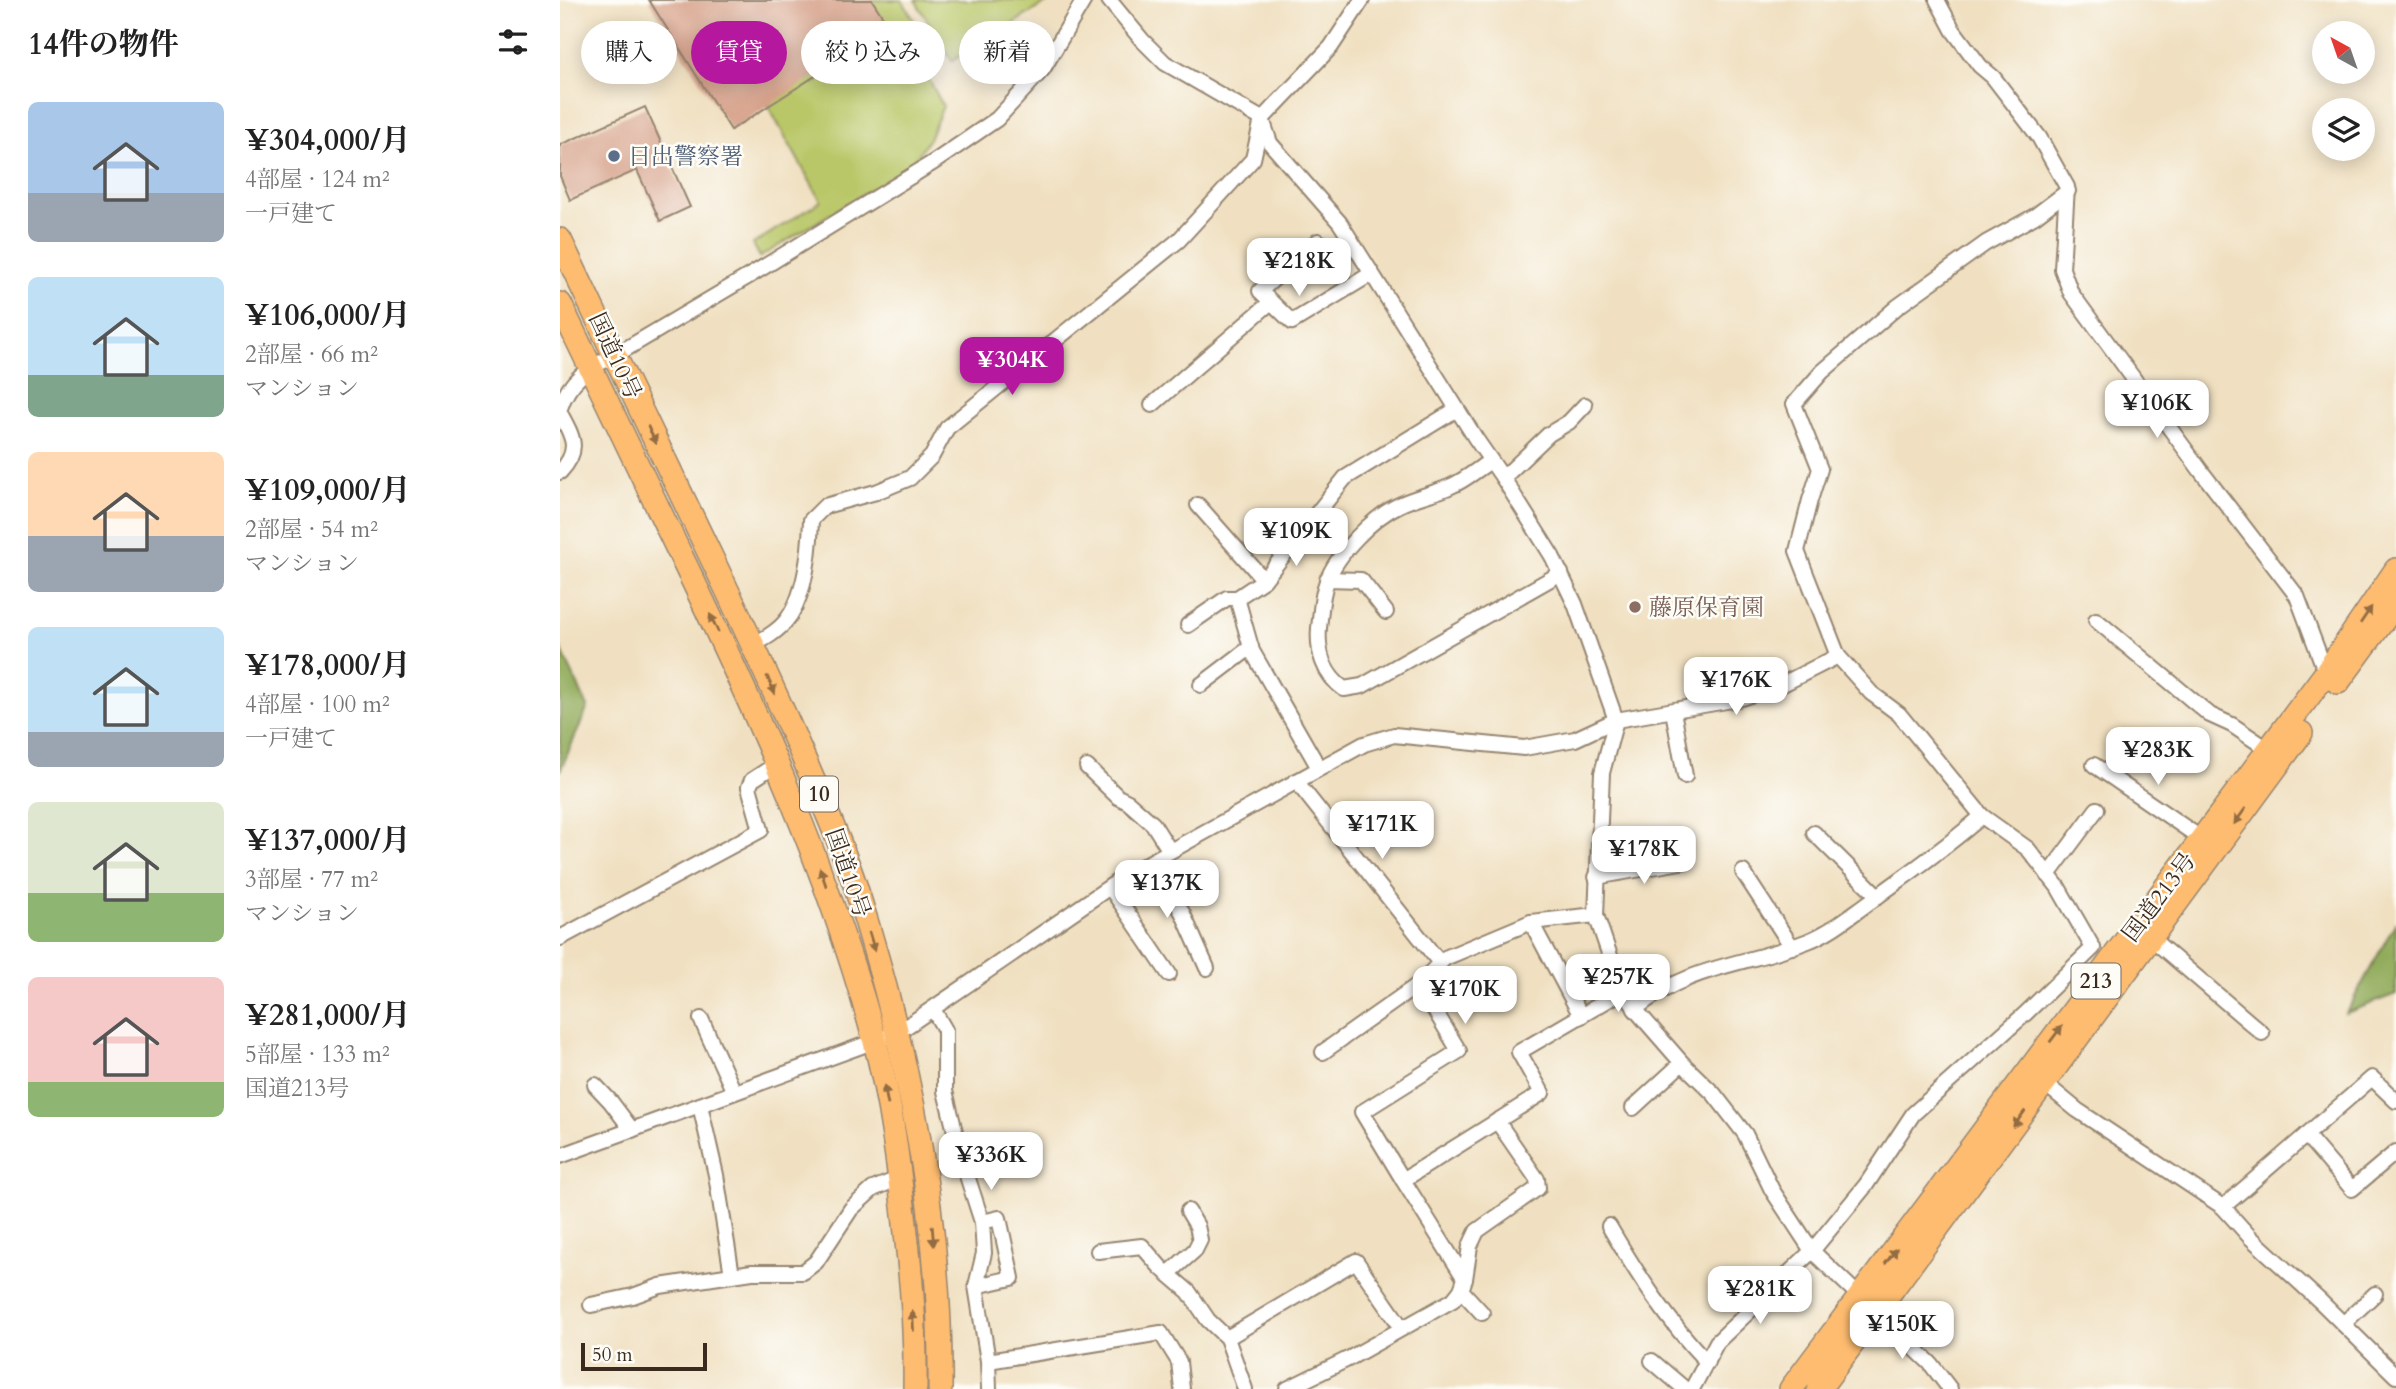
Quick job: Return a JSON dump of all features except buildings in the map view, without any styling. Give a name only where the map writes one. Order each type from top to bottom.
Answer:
[{"type":"highway","name":"国道10号","points":[[560,240],[753,645],[825,806],[851,874],[897,1033],[917,1123],[930,1208],[939,1300],[940,1389]]},
{"type":"highway","name":"国道10号","points":[[560,304],[778,763],[819,866],[875,1041],[900,1178],[911,1277],[915,1389]]},
{"type":"highway","name":"国道213号","points":[[1791,1389],[1869,1304],[2037,1078],[2202,839],[2326,673],[2396,570]]},
{"type":"highway","name":"国道213号","points":[[2037,1078],[2151,938],[2396,603]]},
{"type":"highway","name":"国道213号","points":[[1819,1389],[1869,1304]]},
{"type":"street","points":[[560,408],[570,386],[591,367],[765,266],[934,162],[997,119],[1042,69],[1084,0]]},
{"type":"street","points":[[1109,0],[1165,63],[1262,119],[1270,143],[1340,223],[1561,573],[1594,653],[1616,720],[1602,774],[1596,915],[1609,956],[1625,990],[1635,1009],[1682,1063],[1714,1094],[1745,1134],[1772,1190],[1812,1251],[1930,1363],[1950,1389]]},
{"type":"street","points":[[753,645],[784,624],[798,602],[810,540],[811,520],[825,506],[876,492],[909,478],[932,456],[947,428],[1179,240],[1253,159],[1262,119],[1331,47],[1362,0]]},
{"type":"street","points":[[1937,0],[1954,30],[1980,66],[1993,77],[2039,137],[2068,191],[2062,270],[2071,293],[2201,471],[2297,596],[2326,673]]},
{"type":"street","points":[[1692,1389],[1717,1342],[1812,1251],[1866,1185],[1913,1114],[2025,1014],[2093,948],[2058,887],[2028,849],[1982,816],[1899,714],[1845,667],[1838,656],[1797,551],[1810,499],[1821,469],[1794,404],[1822,372],[1897,307],[1986,243],[2035,216],[2068,191]]},
{"type":"street","points":[[1318,241],[1260,291],[1292,322],[1371,274]]},
{"type":"street","points":[[1153,405],[1271,302]]},
{"type":"street","points":[[1503,478],[1549,434],[1569,422],[1585,405]]},
{"type":"street","points":[[1188,625],[1227,598],[1237,598],[1264,580],[1345,478],[1457,409]]},
{"type":"street","points":[[560,414],[574,439],[568,465],[560,472]]},
{"type":"street","points":[[1490,461],[1452,486],[1399,505],[1372,522],[1350,545],[1327,579],[1319,634],[1322,663],[1335,683],[1343,689],[1362,686],[1561,573]]},
{"type":"street","points":[[1198,505],[1264,580]]},
{"type":"street","points":[[1327,579],[1361,580],[1385,612]]},
{"type":"street","points":[[1237,598],[1251,647],[1319,768]]},
{"type":"street","points":[[2096,620],[2210,715],[2232,725],[2269,750]]},
{"type":"street","points":[[1201,685],[1251,647]]},
{"type":"street","points":[[560,1156],[897,1033],[1110,887],[1364,744],[1394,735],[1524,748],[1575,739],[1616,720],[1738,699],[1769,689],[1838,656]]},
{"type":"street","points":[[1673,711],[1685,776]]},
{"type":"street","points":[[560,938],[761,830],[749,787],[752,780],[778,763]]},
{"type":"street","points":[[2094,765],[2202,839]]},
{"type":"street","points":[[1087,767],[1118,797],[1128,802],[1153,824],[1170,851]]},
{"type":"street","points":[[1296,781],[1440,963]]},
{"type":"street","points":[[2048,875],[2097,809]]},
{"type":"street","points":[[1635,1009],[1656,992],[1686,977],[1811,940],[1878,896],[1956,839],[1982,816]]},
{"type":"street","points":[[1814,833],[1878,896]]},
{"type":"street","points":[[1154,860],[1183,914],[1207,968]]},
{"type":"street","points":[[1596,877],[1686,861]]},
{"type":"street","points":[[1744,872],[1792,947]]},
{"type":"street","points":[[1110,887],[1169,974]]},
{"type":"street","points":[[1322,1052],[1419,984],[1445,958],[1531,922],[1596,915]]},
{"type":"street","points":[[1531,922],[1581,1016]]},
{"type":"street","points":[[2151,938],[2262,1033]]},
{"type":"street","points":[[1419,984],[1459,1051],[1362,1112],[1482,1313]]},
{"type":"street","points":[[1403,1180],[1542,1093],[1519,1052],[1625,990]]},
{"type":"street","points":[[933,1009],[945,1030],[945,1091],[962,1160],[982,1222],[984,1253],[976,1286],[988,1361],[989,1389]]},
{"type":"street","points":[[701,1019],[734,1092]]},
{"type":"street","points":[[1633,1108],[1682,1063]]},
{"type":"street","points":[[2037,1078],[2077,1110],[2223,1207],[2250,1237],[2396,1376]]},
{"type":"street","points":[[2223,1207],[2372,1078],[2396,1101]]},
{"type":"street","points":[[595,1085],[632,1130]]},
{"type":"street","points":[[700,1105],[716,1175],[732,1275]]},
{"type":"street","points":[[1287,1389],[1350,1358],[1453,1300],[1463,1284],[1470,1246],[1477,1231],[1538,1188],[1537,1179],[1497,1121]]},
{"type":"street","points":[[2306,1135],[2352,1189],[2396,1152]]},
{"type":"street","points":[[591,1305],[633,1296],[660,1286],[752,1272],[803,1272],[816,1262],[851,1209],[873,1189],[900,1178]]},
{"type":"street","points":[[1168,1274],[1195,1251],[1200,1240],[1197,1226],[1188,1211]]},
{"type":"street","points":[[976,1286],[1012,1278],[999,1218],[982,1222]]},
{"type":"street","points":[[1609,1226],[1627,1257],[1683,1337],[1707,1362]]},
{"type":"street","points":[[1098,1251],[1142,1246],[1189,1292],[1208,1320],[1227,1338],[1245,1389]]},
{"type":"street","points":[[1227,1338],[1356,1261],[1402,1328]]},
{"type":"street","points":[[2343,1324],[2375,1294]]},
{"type":"street","points":[[988,1361],[1161,1333],[1179,1362],[1182,1389]]},
{"type":"street","points":[[1651,1361],[1685,1389]]},
{"type":"green space","points":[[872,0],[902,0],[915,21],[851,21]]},
{"type":"green space","points":[[915,0],[1051,0],[1017,21],[959,21],[959,57],[952,61],[945,49],[945,21],[928,21]]},
{"type":"green space","points":[[801,72],[801,84],[931,84],[943,106],[930,137],[912,164],[760,257],[753,244],[821,201],[768,106]]},
{"type":"green space","points":[[560,647],[588,707],[560,771]]},
{"type":"green space","points":[[2396,922],[2396,994],[2346,1013]]},
{"type":"place","name":"日出警察署","points":[[614,156]]},
{"type":"place","name":"藤原保育園","points":[[1635,607]]}]
